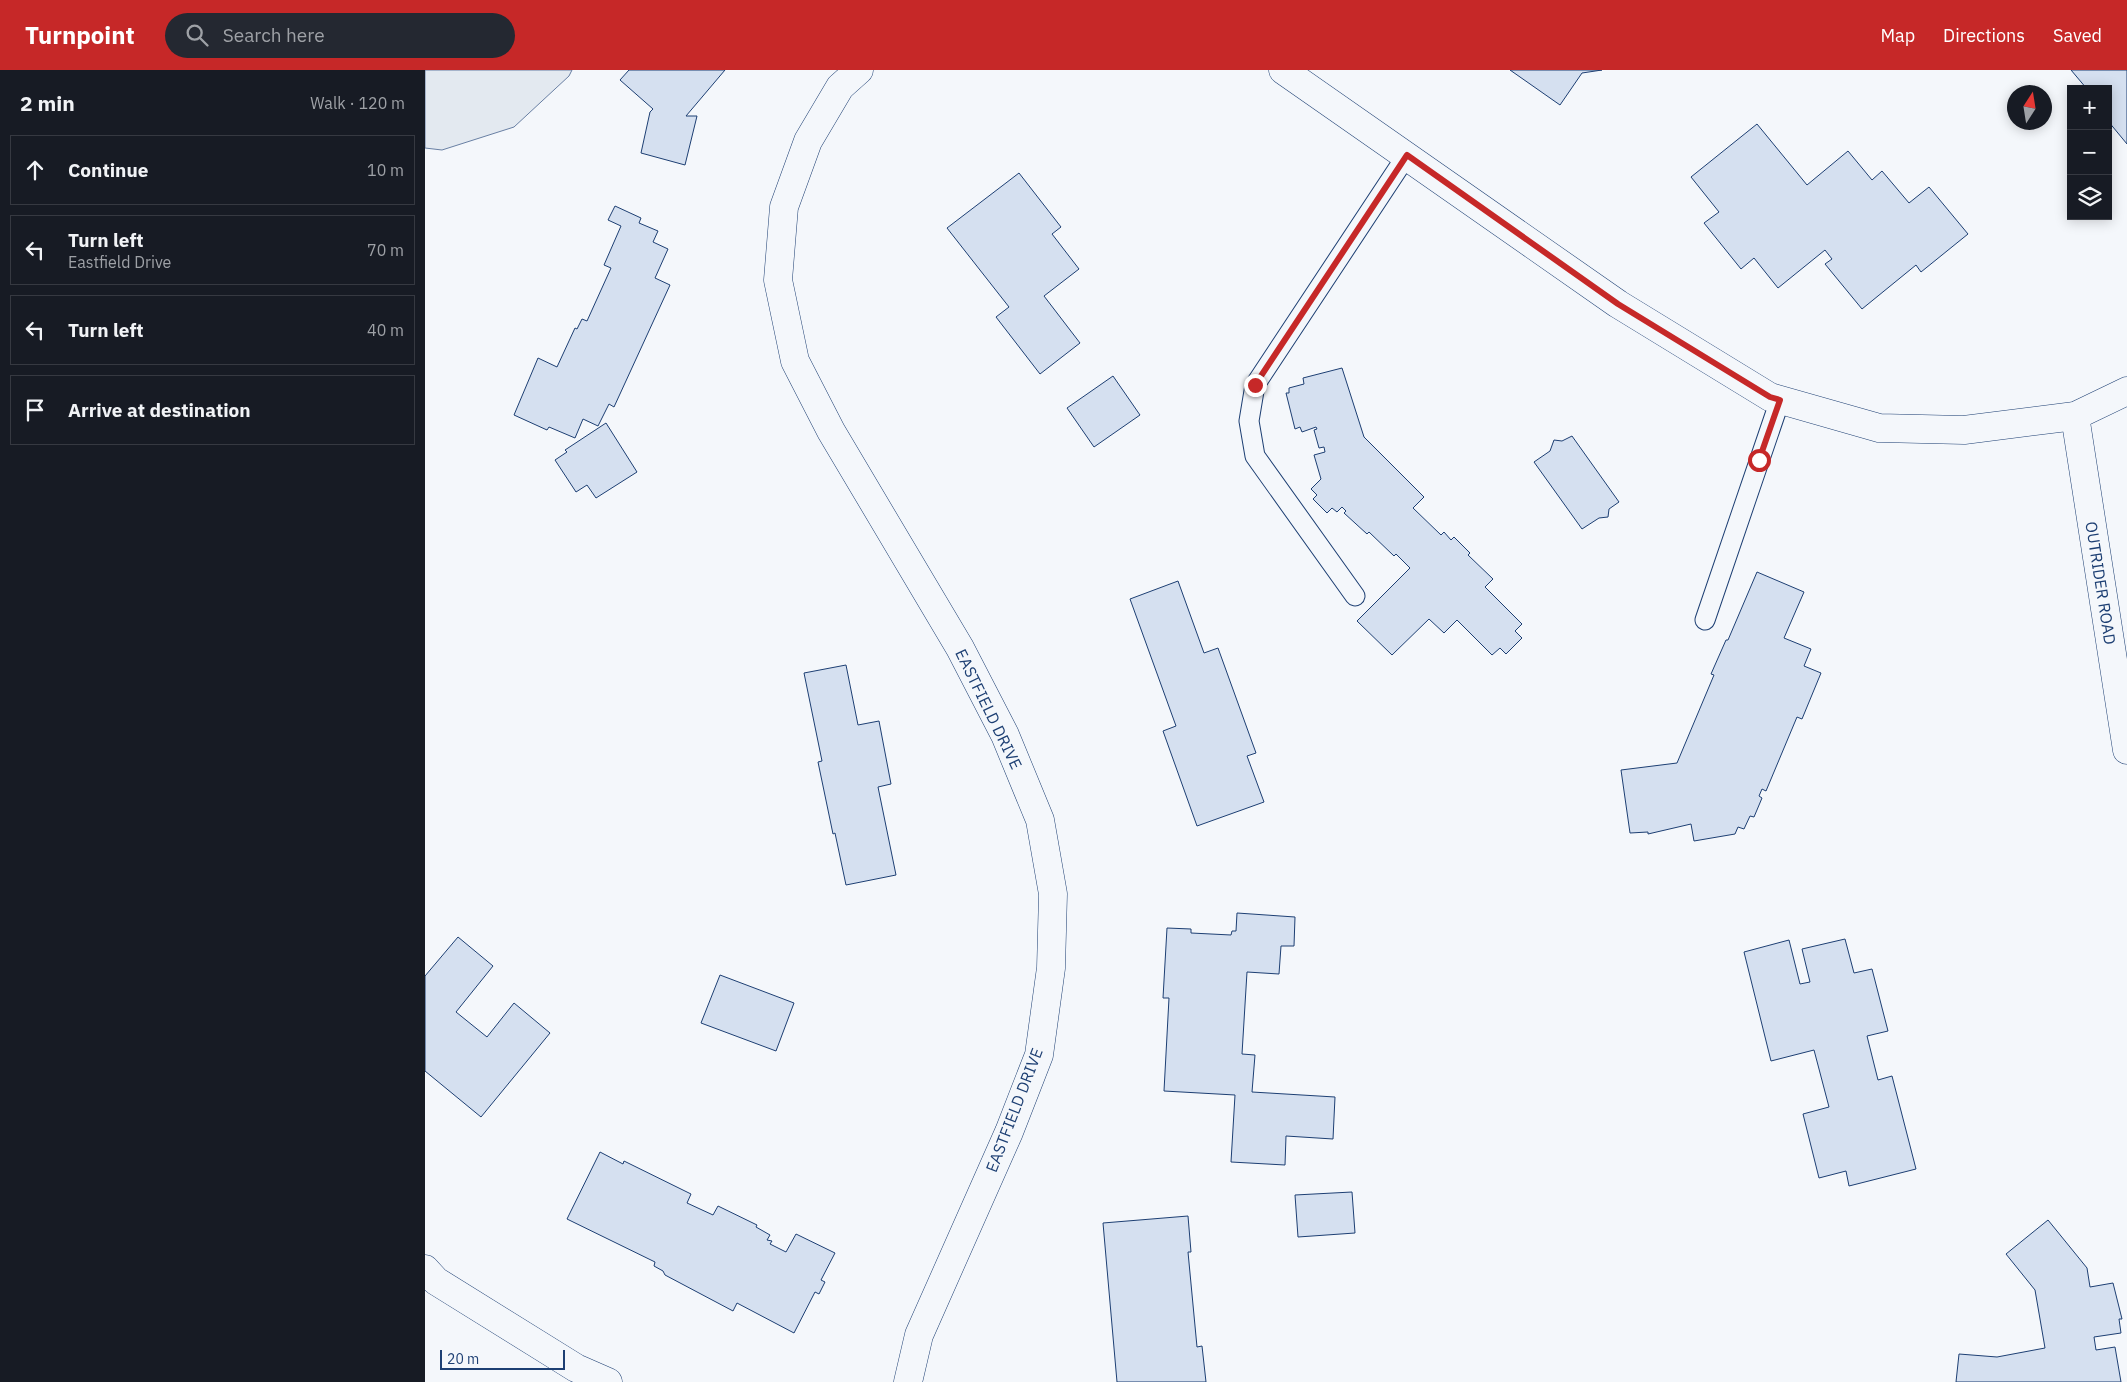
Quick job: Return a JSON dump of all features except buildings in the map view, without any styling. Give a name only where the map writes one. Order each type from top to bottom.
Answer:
[{"type":"street","name":"EASTFIELD DRIVE","points":[[859,70],[840,86],[808,141],[784,207],[778,280],[795,361],[831,431],[960,648],[1005,735],[1041,820],[1053,894],[1051,968],[1039,1055],[1009,1132],[919,1335],[908,1382]]},
{"type":"street","points":[[1283,70],[1618,304],[1770,397],[1879,428],[1964,430],[2075,416],[2127,391]]},
{"type":"street","name":"OUTRIDER ROAD","points":[[2075,416],[2127,750]]},
{"type":"street","points":[[425,1269],[436,1281],[576,1368],[608,1382]]},
{"type":"lane","points":[[1355,596],[1255,456],[1249,422],[1255,385],[1407,155]]},
{"type":"lane","points":[[1705,620],[1780,400]]},
{"type":"shaded area","points":[[425,70],[572,70],[569,76],[514,127],[442,150],[425,148]]},
{"type":"route","points":[[1255,385],[1407,155],[1618,304],[1770,397],[1780,400],[1759,460]]}]
